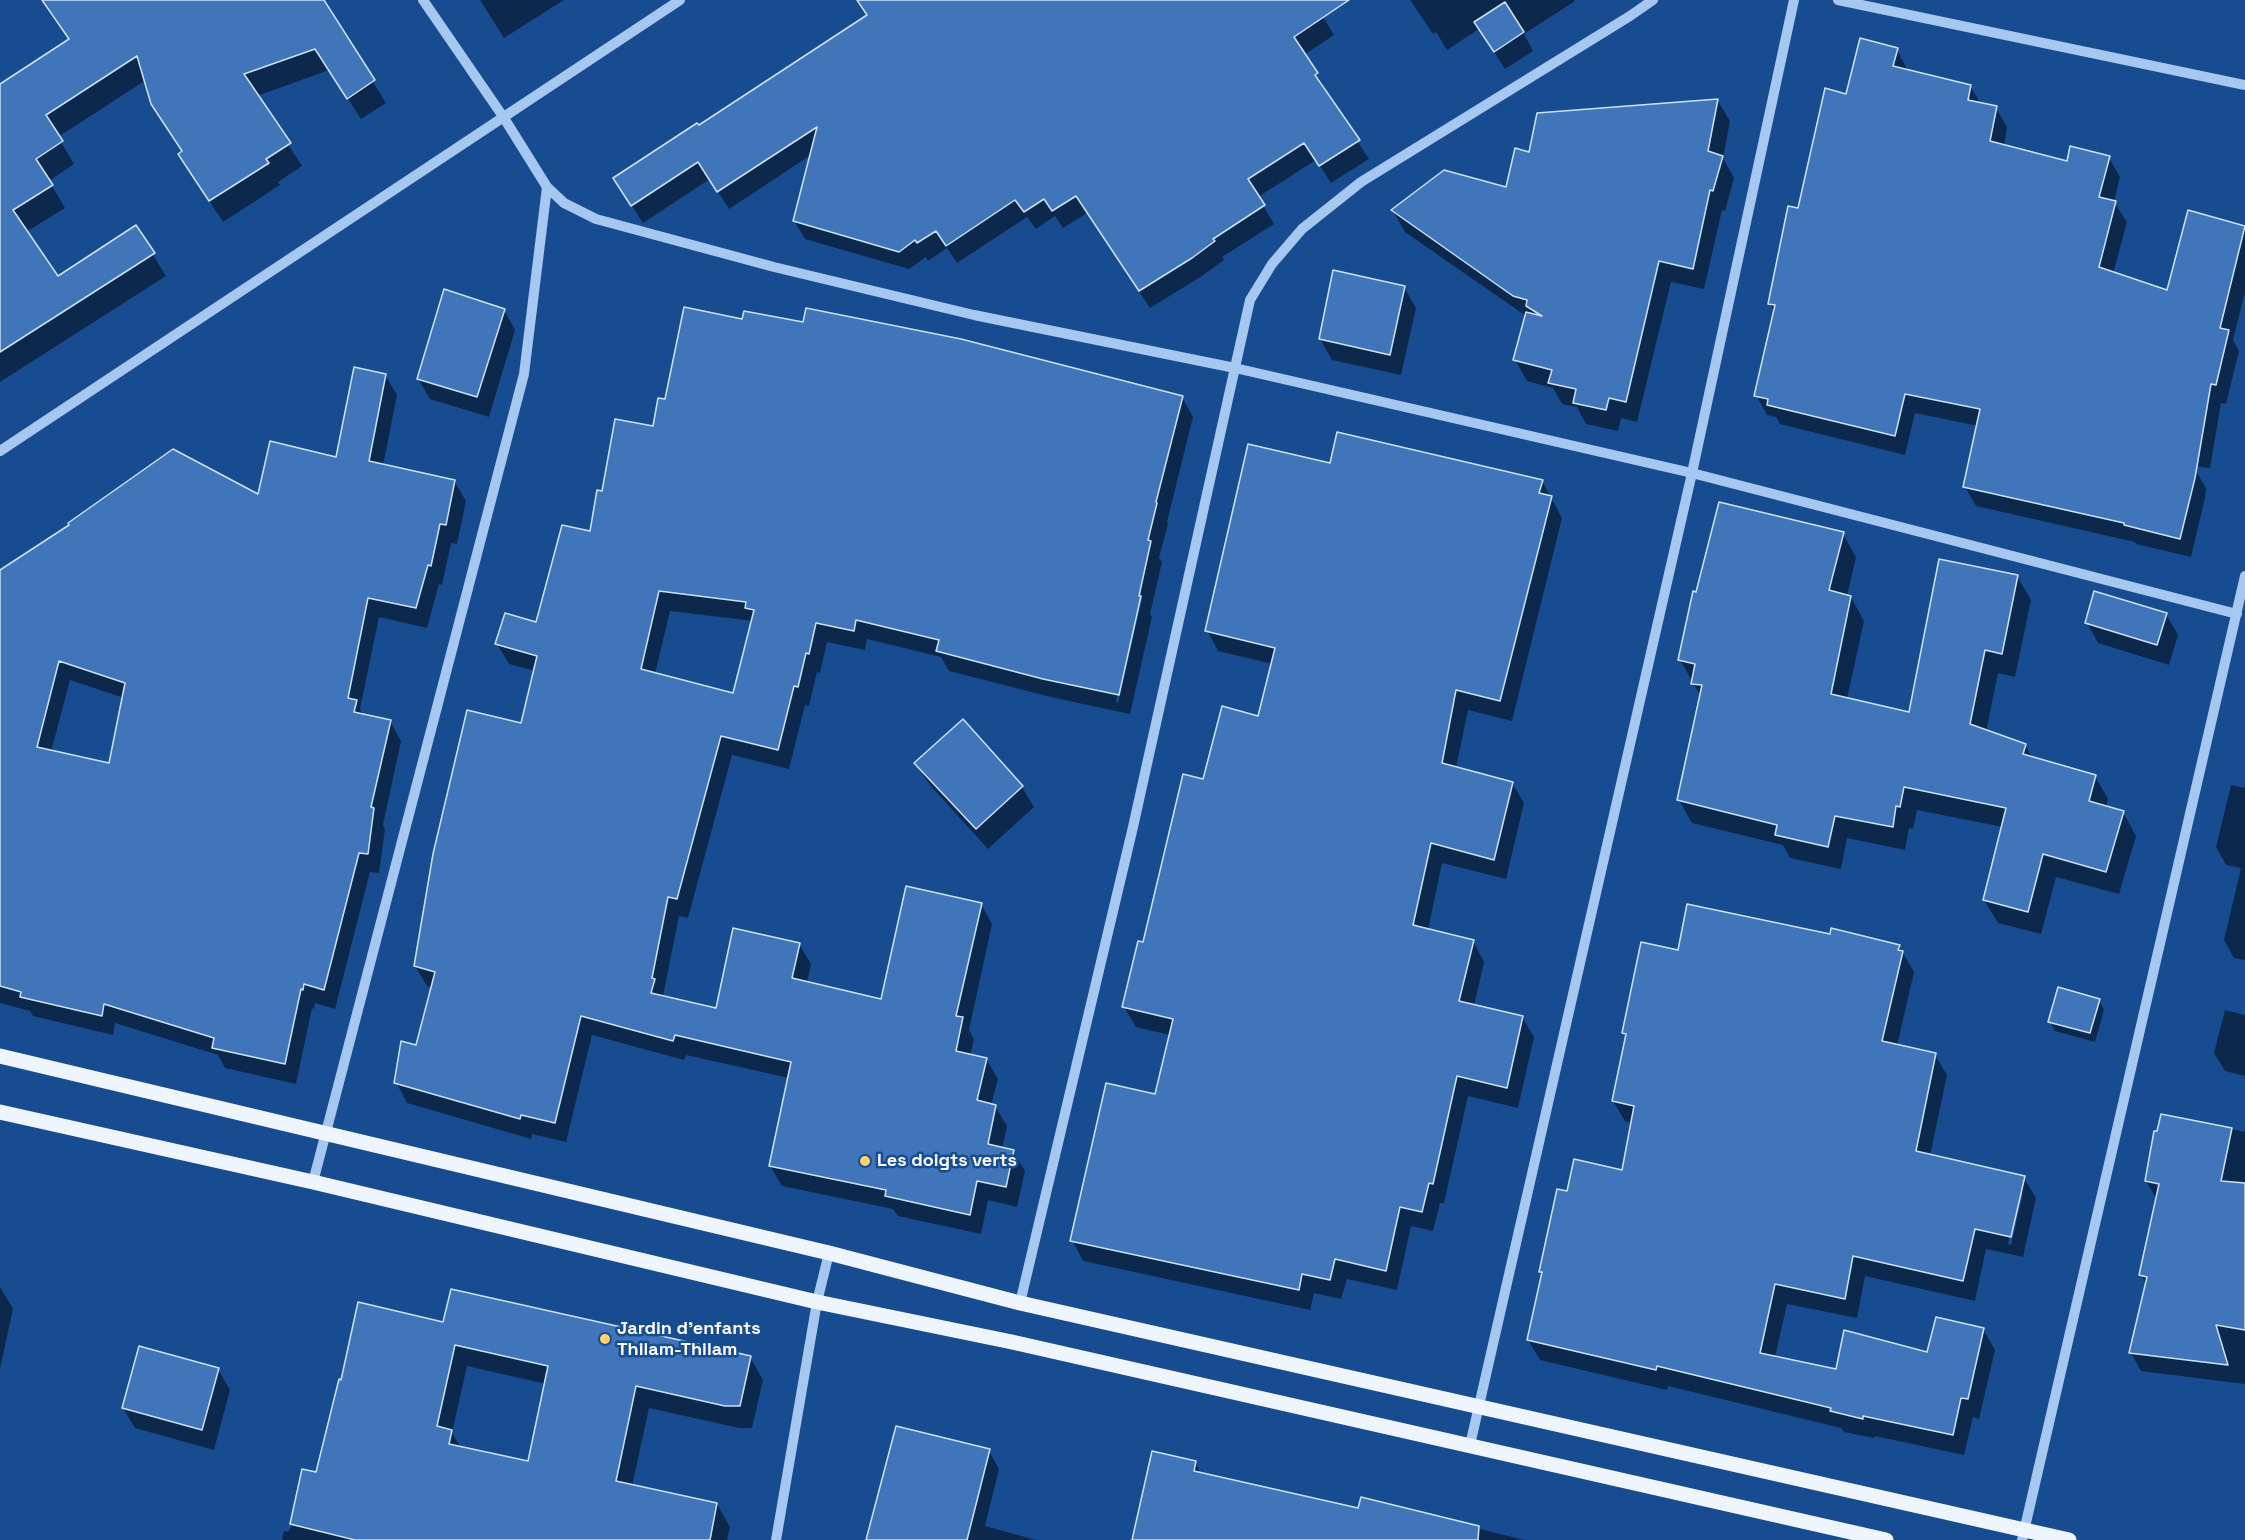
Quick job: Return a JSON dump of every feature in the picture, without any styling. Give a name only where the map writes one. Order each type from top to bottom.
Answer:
[{"type":"main road","points":[[0,1056],[326,1131],[829,1252],[1020,1303],[2022,1535],[2069,1540]]},
{"type":"main road","points":[[0,1112],[313,1182],[817,1302],[1012,1342],[1886,1540]]},
{"type":"street","points":[[423,0],[504,118],[547,187],[564,203],[596,219],[774,267],[974,315],[1235,368],[1692,473],[2237,614]]},
{"type":"street","points":[[0,451],[680,0]]},
{"type":"street","points":[[1020,1303],[1133,827],[1250,300],[1272,264],[1302,229],[1362,183],[1653,0]]},
{"type":"street","points":[[1470,1445],[1692,473],[1794,0]]},
{"type":"street","points":[[1838,0],[2245,85]]},
{"type":"street","points":[[313,1182],[524,374],[547,187]]},
{"type":"street","points":[[2022,1535],[2245,576]]},
{"type":"street","points":[[776,1540],[817,1302],[829,1252]]},
{"type":"building","points":[[42,0],[324,0],[375,80],[347,99],[315,49],[244,74],[291,143],[266,159],[269,163],[209,201],[178,154],[182,151],[151,104],[137,56],[46,115],[63,141],[36,159],[53,185],[13,210],[58,276],[136,225],[155,253],[0,352],[0,84],[69,39]]},
{"type":"building","points":[[857,0],[1349,0],[1294,37],[1318,73],[1315,75],[1360,140],[1319,166],[1304,143],[1248,179],[1265,205],[1213,239],[1215,241],[1192,258],[1139,291],[1076,196],[1052,211],[1044,199],[1024,212],[1015,200],[946,246],[936,231],[917,243],[915,240],[899,252],[793,221],[817,127],[717,192],[698,162],[631,206],[613,178],[697,123],[699,125],[867,15]]},
{"type":"building","points":[[1505,2],[1524,32],[1494,52],[1474,22]]},
{"type":"building","points":[[1860,38],[1898,48],[1893,66],[1971,85],[1968,100],[1997,106],[1990,141],[2067,161],[2070,146],[2110,156],[2099,197],[2116,201],[2099,267],[2167,290],[2188,210],[2245,226],[2220,328],[2229,330],[2216,385],[2211,384],[2195,478],[2180,539],[2124,525],[2124,523],[1963,487],[1980,409],[1905,394],[1895,436],[1767,405],[1768,399],[1754,396],[1775,305],[1768,304],[1788,206],[1798,208],[1825,88],[1846,94]]},
{"type":"building","points":[[1718,99],[1708,151],[1723,156],[1713,191],[1710,190],[1693,269],[1659,261],[1626,402],[1609,398],[1606,410],[1573,403],[1576,389],[1548,383],[1552,370],[1513,360],[1526,312],[1542,316],[1526,306],[1527,300],[1513,296],[1391,210],[1444,170],[1506,187],[1515,148],[1529,152],[1537,113]]},
{"type":"building","points":[[1333,270],[1405,286],[1390,355],[1319,339]]},
{"type":"building","points":[[444,289],[505,309],[477,397],[417,379]]},
{"type":"building","points":[[684,307],[742,319],[744,311],[803,322],[806,308],[961,339],[1183,396],[1156,502],[1148,540],[1151,541],[1139,596],[1141,596],[1119,695],[1043,679],[936,651],[939,640],[856,620],[854,631],[816,623],[798,687],[794,686],[778,750],[721,736],[677,899],[668,897],[651,993],[716,1008],[733,928],[800,943],[792,978],[881,999],[906,886],[982,903],[956,1016],[963,1017],[956,1051],[987,1058],[977,1100],[996,1105],[988,1144],[1014,1150],[1006,1187],[977,1181],[970,1215],[885,1196],[886,1190],[769,1166],[791,1062],[675,1035],[673,1041],[581,1016],[555,1123],[521,1115],[520,1119],[394,1083],[401,1041],[416,1045],[435,972],[414,966],[433,854],[467,710],[521,723],[537,656],[495,644],[505,613],[536,622],[562,525],[590,531],[597,490],[602,491],[615,419],[653,426],[658,398],[665,399]],"holes":[[[659,591],[746,602],[745,608],[754,610],[733,693],[641,669]]]},
{"type":"building","points":[[354,367],[386,374],[369,461],[455,480],[446,525],[440,524],[431,566],[428,565],[416,608],[368,598],[348,698],[357,700],[354,712],[391,720],[371,807],[374,808],[368,854],[359,853],[324,990],[304,984],[303,990],[301,989],[285,1064],[212,1048],[214,1038],[104,1004],[102,1016],[20,997],[21,992],[0,986],[0,570],[69,525],[68,523],[173,449],[258,494],[270,441],[336,457]],"holes":[[[59,661],[125,683],[109,763],[37,747]]]},
{"type":"building","points":[[1337,432],[1543,480],[1539,493],[1552,496],[1500,701],[1456,690],[1442,763],[1513,782],[1494,860],[1431,843],[1413,925],[1474,940],[1459,1001],[1523,1016],[1507,1088],[1457,1076],[1433,1184],[1429,1183],[1422,1212],[1400,1207],[1386,1271],[1335,1259],[1330,1280],[1302,1274],[1299,1290],[1070,1241],[1106,1083],[1155,1094],[1173,1019],[1122,1007],[1138,941],[1143,942],[1183,774],[1203,779],[1222,706],[1258,716],[1275,648],[1205,631],[1248,444],[1330,463]]},
{"type":"building","points":[[1719,502],[1844,532],[1829,590],[1851,596],[1831,694],[1909,712],[1939,559],[2018,575],[2002,654],[1985,650],[1970,724],[2026,744],[2023,754],[2096,775],[2089,801],[2124,811],[2106,872],[2043,854],[2028,912],[1983,900],[2006,808],[1904,787],[1900,807],[1896,806],[1893,827],[1835,816],[1828,847],[1775,835],[1777,825],[1677,800],[1702,685],[1691,684],[1695,664],[1678,660],[1693,591],[1696,592]]},
{"type":"building","points":[[2094,591],[2167,613],[2157,645],[2085,623]]},
{"type":"building","points":[[963,719],[1023,786],[976,829],[914,763]]},
{"type":"building","points":[[1687,904],[1830,934],[1831,928],[1900,945],[1898,950],[1903,951],[1882,1041],[1936,1053],[1916,1151],[2025,1176],[2011,1237],[1975,1229],[1963,1281],[1853,1256],[1845,1299],[1775,1284],[1760,1353],[1836,1369],[1844,1330],[1927,1352],[1936,1317],[1984,1328],[1968,1399],[1961,1398],[1953,1435],[1863,1416],[1863,1419],[1830,1411],[1831,1408],[1657,1366],[1656,1370],[1527,1340],[1557,1189],[1567,1191],[1574,1159],[1622,1170],[1634,1106],[1612,1101],[1626,1034],[1622,1033],[1641,942],[1678,950]]},
{"type":"building","points":[[2058,987],[2100,999],[2090,1033],[2048,1022]]},
{"type":"building","points":[[2161,1114],[2232,1128],[2221,1181],[2245,1183],[2245,1330],[2216,1325],[2228,1365],[2129,1353],[2147,1277],[2139,1275],[2159,1184],[2145,1181],[2154,1131],[2157,1131]]},
{"type":"building","points":[[451,1289],[751,1356],[740,1406],[725,1406],[636,1386],[616,1481],[717,1503],[710,1540],[355,1540],[290,1524],[302,1469],[316,1472],[339,1379],[341,1380],[358,1302],[443,1322]],"holes":[[[455,1345],[548,1366],[528,1461],[449,1444],[452,1430],[437,1426]]]},
{"type":"building","points":[[139,1346],[219,1368],[202,1430],[122,1408]]},
{"type":"building","points":[[896,1426],[990,1449],[967,1540],[866,1540]]},
{"type":"building","points":[[1152,1451],[1196,1461],[1194,1471],[1358,1508],[1361,1497],[1479,1526],[1478,1540],[1132,1540]]},
{"type":"place","name":"Les doigts verts","points":[[865,1161]]},
{"type":"place","name":"Jardin d'enfants Thilam-Thilam","points":[[605,1339]]}]
